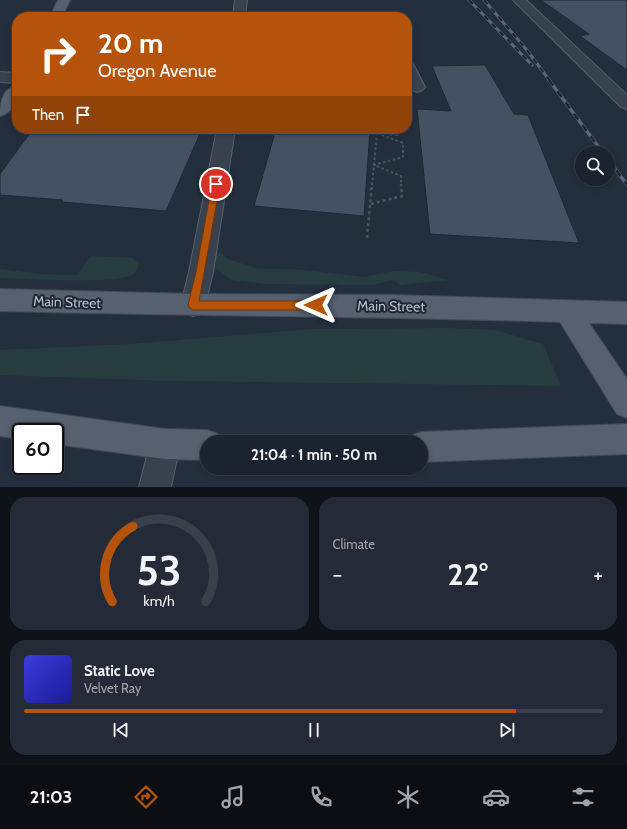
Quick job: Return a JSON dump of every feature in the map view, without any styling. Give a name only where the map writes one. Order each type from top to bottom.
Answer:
[{"type":"main road","points":[[58,12],[64,0]]},
{"type":"main road","points":[[0,112],[12,96]]},
{"type":"main road","name":"Main Street","points":[[0,300],[193,305],[393,306],[627,313]]},
{"type":"main road","points":[[567,311],[627,404]]},
{"type":"main road","points":[[0,421],[165,444],[200,445]]},
{"type":"main road","points":[[428,447],[627,439]]},
{"type":"street","points":[[240,12],[241,0]]},
{"type":"street","points":[[518,0],[627,104]]},
{"type":"street","points":[[412,76],[418,87]]},
{"type":"street","points":[[0,77],[12,78]]},
{"type":"street","points":[[193,305],[201,272],[225,134]]},
{"type":"street","points":[[156,487],[165,444]]},
{"type":"path","points":[[377,134],[397,134]]},
{"type":"path","points":[[367,238],[377,134]]},
{"type":"path","points":[[374,165],[403,157],[403,143],[377,134]]},
{"type":"path","points":[[371,204],[402,196],[401,176],[374,165]]},
{"type":"green space","points":[[211,251],[221,253],[228,259],[256,268],[304,270],[364,277],[393,271],[420,272],[449,280],[400,285],[394,280],[373,285],[266,284],[231,280],[206,260]]},
{"type":"green space","points":[[90,257],[133,258],[139,263],[135,273],[123,278],[69,280],[0,278],[0,269],[40,274],[77,275]]},
{"type":"green space","points":[[448,328],[495,330],[543,344],[561,386],[168,381],[0,375],[0,350],[130,344],[313,329]]},
{"type":"building","points":[[541,0],[627,0],[627,70],[580,36],[589,34]]},
{"type":"building","points":[[485,65],[514,114],[528,115],[579,243],[430,234],[417,109],[451,111],[432,66]]},
{"type":"building","points":[[29,134],[200,134],[166,211],[0,195],[0,174]]},
{"type":"building","points":[[275,134],[370,134],[364,216],[254,206]]},
{"type":"railway","points":[[469,0],[532,65]]},
{"type":"railway","points":[[484,0],[526,49],[550,81]]},
{"type":"railway","points":[[549,80],[598,146]]},
{"type":"railway","points":[[615,169],[627,185]]},
{"type":"route","points":[[216,184],[201,272],[193,305],[316,305]]}]
